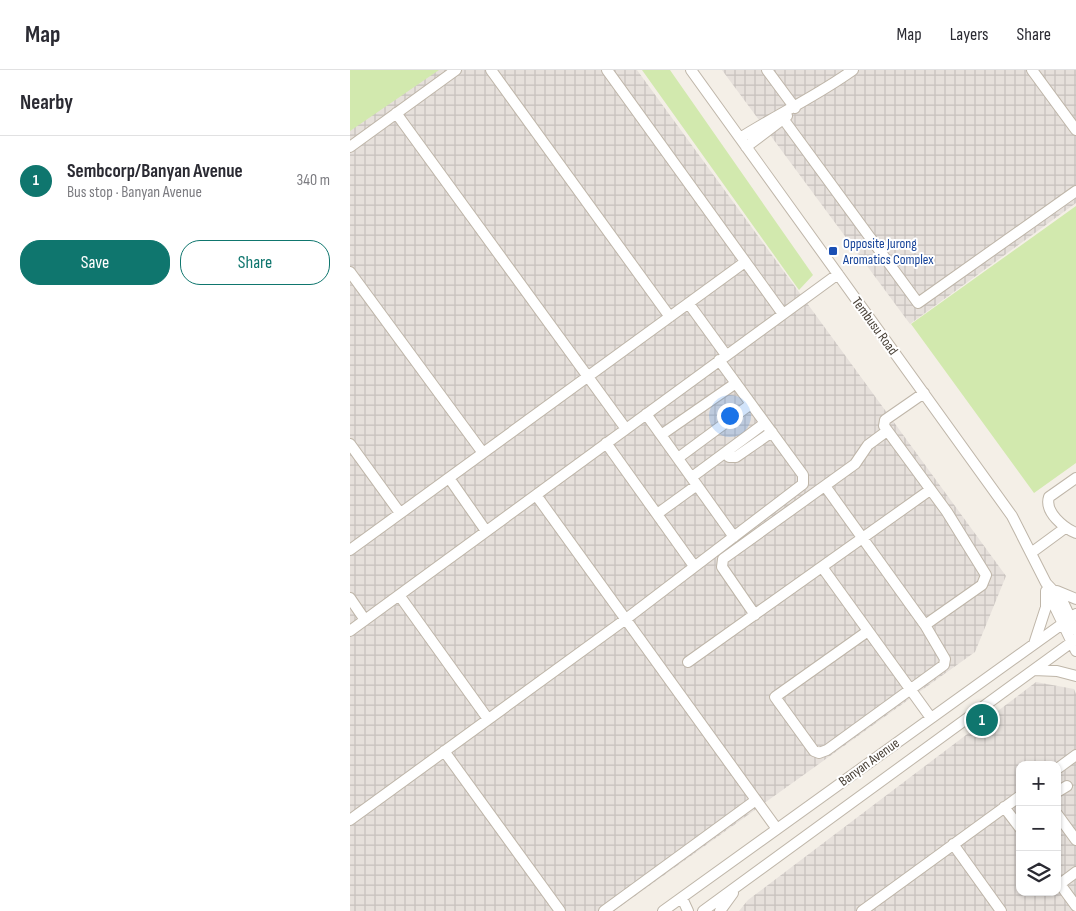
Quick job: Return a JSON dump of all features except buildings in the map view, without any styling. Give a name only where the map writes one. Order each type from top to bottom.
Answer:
[{"type":"street","points":[[350,147],[456,70]]},
{"type":"street","points":[[491,70],[670,317]]},
{"type":"street","points":[[606,70],[783,314]]},
{"type":"street","name":"Tembusu Road","points":[[691,70],[1012,516],[1048,586],[1062,600],[1070,618]]},
{"type":"street","points":[[767,70],[795,108]]},
{"type":"street","points":[[746,147],[784,120],[795,108],[853,70]]},
{"type":"street","points":[[1032,70],[1076,130]]},
{"type":"street","points":[[740,138],[780,112],[795,108]]},
{"type":"street","points":[[396,113],[626,429]]},
{"type":"street","points":[[784,120],[918,303],[1076,191]]},
{"type":"street","points":[[350,550],[746,262]]},
{"type":"street","points":[[350,272],[483,453]]},
{"type":"street","points":[[350,631],[838,274]]},
{"type":"street","points":[[350,820],[626,619],[803,484],[803,475],[736,383],[723,358],[689,304]]},
{"type":"street","points":[[662,436],[736,383]]},
{"type":"street","points":[[924,393],[886,420],[884,426],[979,561],[986,580],[982,585],[925,625]]},
{"type":"street","points":[[678,458],[751,404]]},
{"type":"street","points":[[646,414],[734,537]]},
{"type":"street","points":[[657,514],[725,453],[765,423]]},
{"type":"street","points":[[725,453],[729,457],[736,457],[772,432]]},
{"type":"street","points":[[755,615],[722,567],[722,559],[855,464],[868,445],[887,432]]},
{"type":"street","points":[[606,443],[694,566]]},
{"type":"street","points":[[350,444],[400,513]]},
{"type":"street","points":[[449,478],[486,531]]},
{"type":"street","points":[[1076,478],[1049,497],[1048,500],[1049,508],[1064,528],[1076,533]]},
{"type":"street","points":[[824,486],[925,625],[944,655],[945,662],[911,690],[827,750],[819,753],[810,748],[776,697],[868,631]]},
{"type":"street","points":[[688,662],[930,490]]},
{"type":"street","points":[[536,495],[777,829]]},
{"type":"street","points":[[1031,553],[1064,528]]},
{"type":"street","points":[[822,567],[931,718]]},
{"type":"street","points":[[1034,644],[1046,607],[1048,586],[1076,599]]},
{"type":"street","points":[[399,595],[488,719]]},
{"type":"street","points":[[350,598],[365,620]]},
{"type":"street","points":[[1070,618],[1076,630]]},
{"type":"street","points":[[1070,618],[1075,644]]},
{"type":"street","name":"Banyan Avenue","points":[[664,911],[1070,618]]},
{"type":"street","name":"Banyan Avenue","points":[[703,911],[1034,670],[1075,644]]},
{"type":"street","points":[[1034,670],[1057,671],[1076,676]]},
{"type":"street","points":[[444,751],[560,911]]},
{"type":"street","points":[[1061,766],[1074,760]]},
{"type":"street","points":[[1061,790],[1067,786]]},
{"type":"street","points":[[862,911],[873,908],[953,844],[1016,799]]},
{"type":"street","points":[[604,911],[756,800]]},
{"type":"street","points":[[1004,807],[1016,823]]},
{"type":"street","points":[[1061,819],[1076,840]]},
{"type":"street","points":[[953,844],[1001,911]]},
{"type":"street","points":[[1061,881],[1076,872]]},
{"type":"street","points":[[1061,885],[1076,906]]},
{"type":"street","points":[[720,911],[738,886]]},
{"type":"street","points":[[682,898],[688,911]]},
{"type":"shaded area","points":[[429,70],[637,70],[1006,576],[975,652],[614,911],[350,911],[350,124]]},
{"type":"shaded area","points":[[722,70],[1076,70],[1076,203],[910,324]]},
{"type":"shaded area","points":[[1036,682],[1074,689],[1076,694],[1076,911],[739,911],[748,900]]},
{"type":"green space","points":[[350,70],[439,70],[350,131]]},
{"type":"green space","points":[[642,70],[670,70],[813,275],[799,290]]},
{"type":"green space","points":[[1076,206],[1076,463],[1034,493],[911,324]]},
{"type":"place","name":"Opposite Jurong Aromatics Complex","points":[[833,251]]},
{"type":"place","name":"Sembcorp/Banyan Avenue","points":[[982,720]]}]
